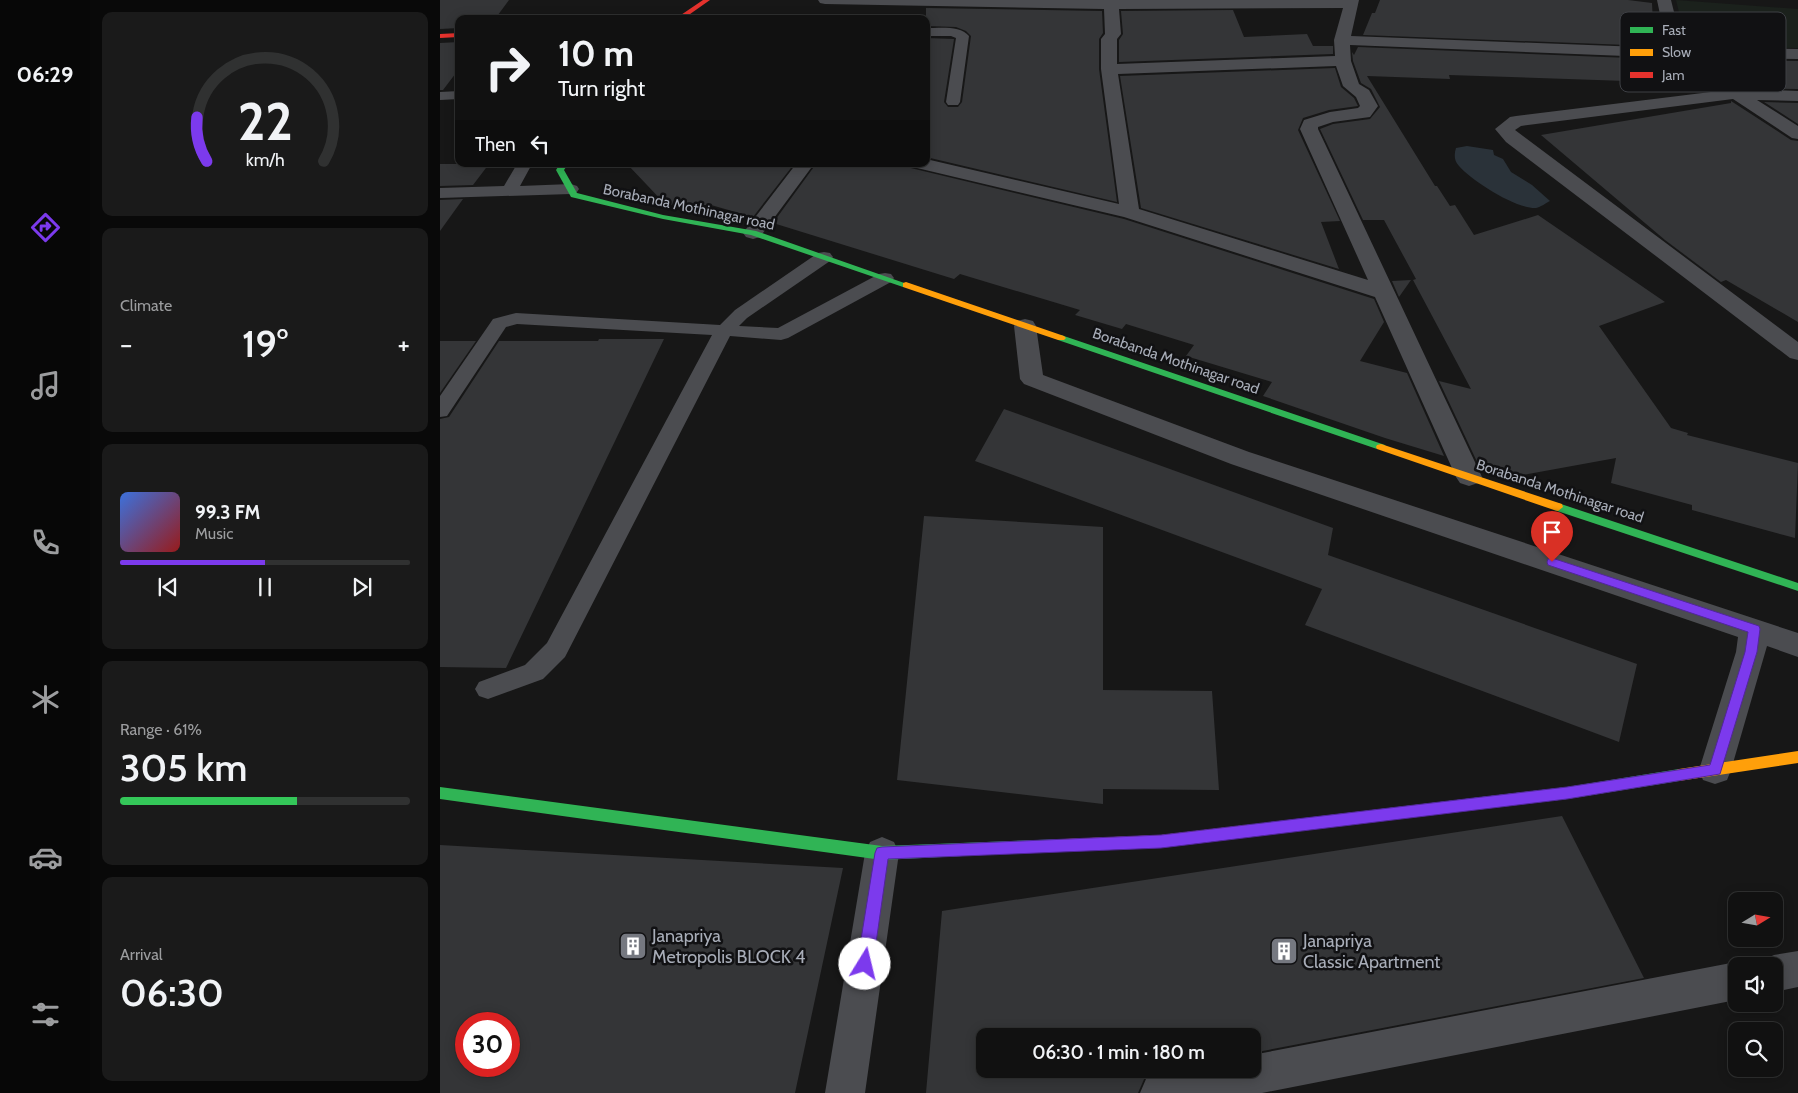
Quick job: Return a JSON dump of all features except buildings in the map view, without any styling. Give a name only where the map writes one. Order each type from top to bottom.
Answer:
[{"type":"main road","points":[[684,15],[706,0]]},
{"type":"main road","points":[[440,36],[455,35]]},
{"type":"main road","points":[[562,167],[560,170],[571,189]]},
{"type":"main road","name":"Borabanda Mothinagar road","points":[[571,189],[574,195],[614,207],[686,223],[753,233],[1798,587]]},
{"type":"main road","points":[[440,793],[882,853],[1161,841],[1567,793],[1798,756]]},
{"type":"street","points":[[825,0],[1111,5],[1351,1],[1342,40],[1343,61],[1351,86],[1363,94],[1369,106],[1364,113],[1330,117],[1310,124],[1309,130],[1386,293],[1469,477]]},
{"type":"street","points":[[1111,5],[1113,34],[1109,39],[1109,69],[1130,212]]},
{"type":"street","points":[[1342,40],[1620,51]]},
{"type":"street","points":[[1109,69],[1343,61]]},
{"type":"street","points":[[1798,96],[1735,94],[1516,121],[1504,129],[1520,144],[1798,353]]},
{"type":"street","points":[[1735,94],[1798,134]]},
{"type":"street","points":[[930,165],[1130,212],[1386,293]]},
{"type":"street","points":[[753,233],[803,167]]},
{"type":"street","points":[[1026,326],[1032,379],[1240,458],[1798,645]]},
{"type":"street","points":[[1715,770],[1751,652],[1754,629]]},
{"type":"street","points":[[845,1093],[882,853]]},
{"type":"street","points":[[1783,972],[1798,970]]},
{"type":"street","points":[[1160,1093],[1728,984]]},
{"type":"lane","points":[[930,32],[953,32],[963,36],[953,102]]},
{"type":"lane","points":[[440,96],[455,95]]},
{"type":"lane","points":[[509,191],[522,167]]},
{"type":"lane","points":[[440,193],[571,189]]},
{"type":"lane","points":[[488,688],[534,672],[556,650],[724,331],[741,314],[824,257]]},
{"type":"lane","points":[[440,411],[499,323],[516,318],[780,334],[886,278]]},
{"type":"shaded area","points":[[1676,0],[1798,9],[1798,48],[1786,48],[1786,12],[1679,12]]},
{"type":"shaded area","points":[[1467,146],[1493,150],[1494,155],[1503,159],[1511,172],[1532,185],[1550,201],[1536,208],[1527,207],[1506,199],[1484,186],[1465,172],[1456,162],[1456,148]]},
{"type":"traffic: fast","points":[[562,167],[560,170],[574,195],[663,217],[753,233],[906,285]]},
{"type":"traffic: fast","points":[[1061,338],[1381,447]]},
{"type":"traffic: fast","points":[[1558,507],[1798,587]]},
{"type":"traffic: fast","points":[[1246,831],[1567,793],[1679,775]]},
{"type":"traffic: fast","points":[[440,793],[882,853],[1065,845]]},
{"type":"traffic: slow","points":[[906,285],[1061,338]]},
{"type":"traffic: slow","points":[[1381,447],[1558,507]]},
{"type":"traffic: slow","points":[[1679,775],[1798,757]]},
{"type":"traffic: slow","points":[[1065,845],[1161,841],[1246,831]]},
{"type":"traffic: jam","points":[[684,15],[707,0]]},
{"type":"traffic: jam","points":[[440,36],[455,35]]},
{"type":"place","name":"Janapriya Metropolis BLOCK 4","points":[[633,946]]},
{"type":"place","name":"Janapriya Classic Apartment","points":[[1284,951]]},
{"type":"route","points":[[865,964],[882,853],[1161,841],[1567,793],[1715,770],[1751,652],[1754,629],[1552,562]]}]
